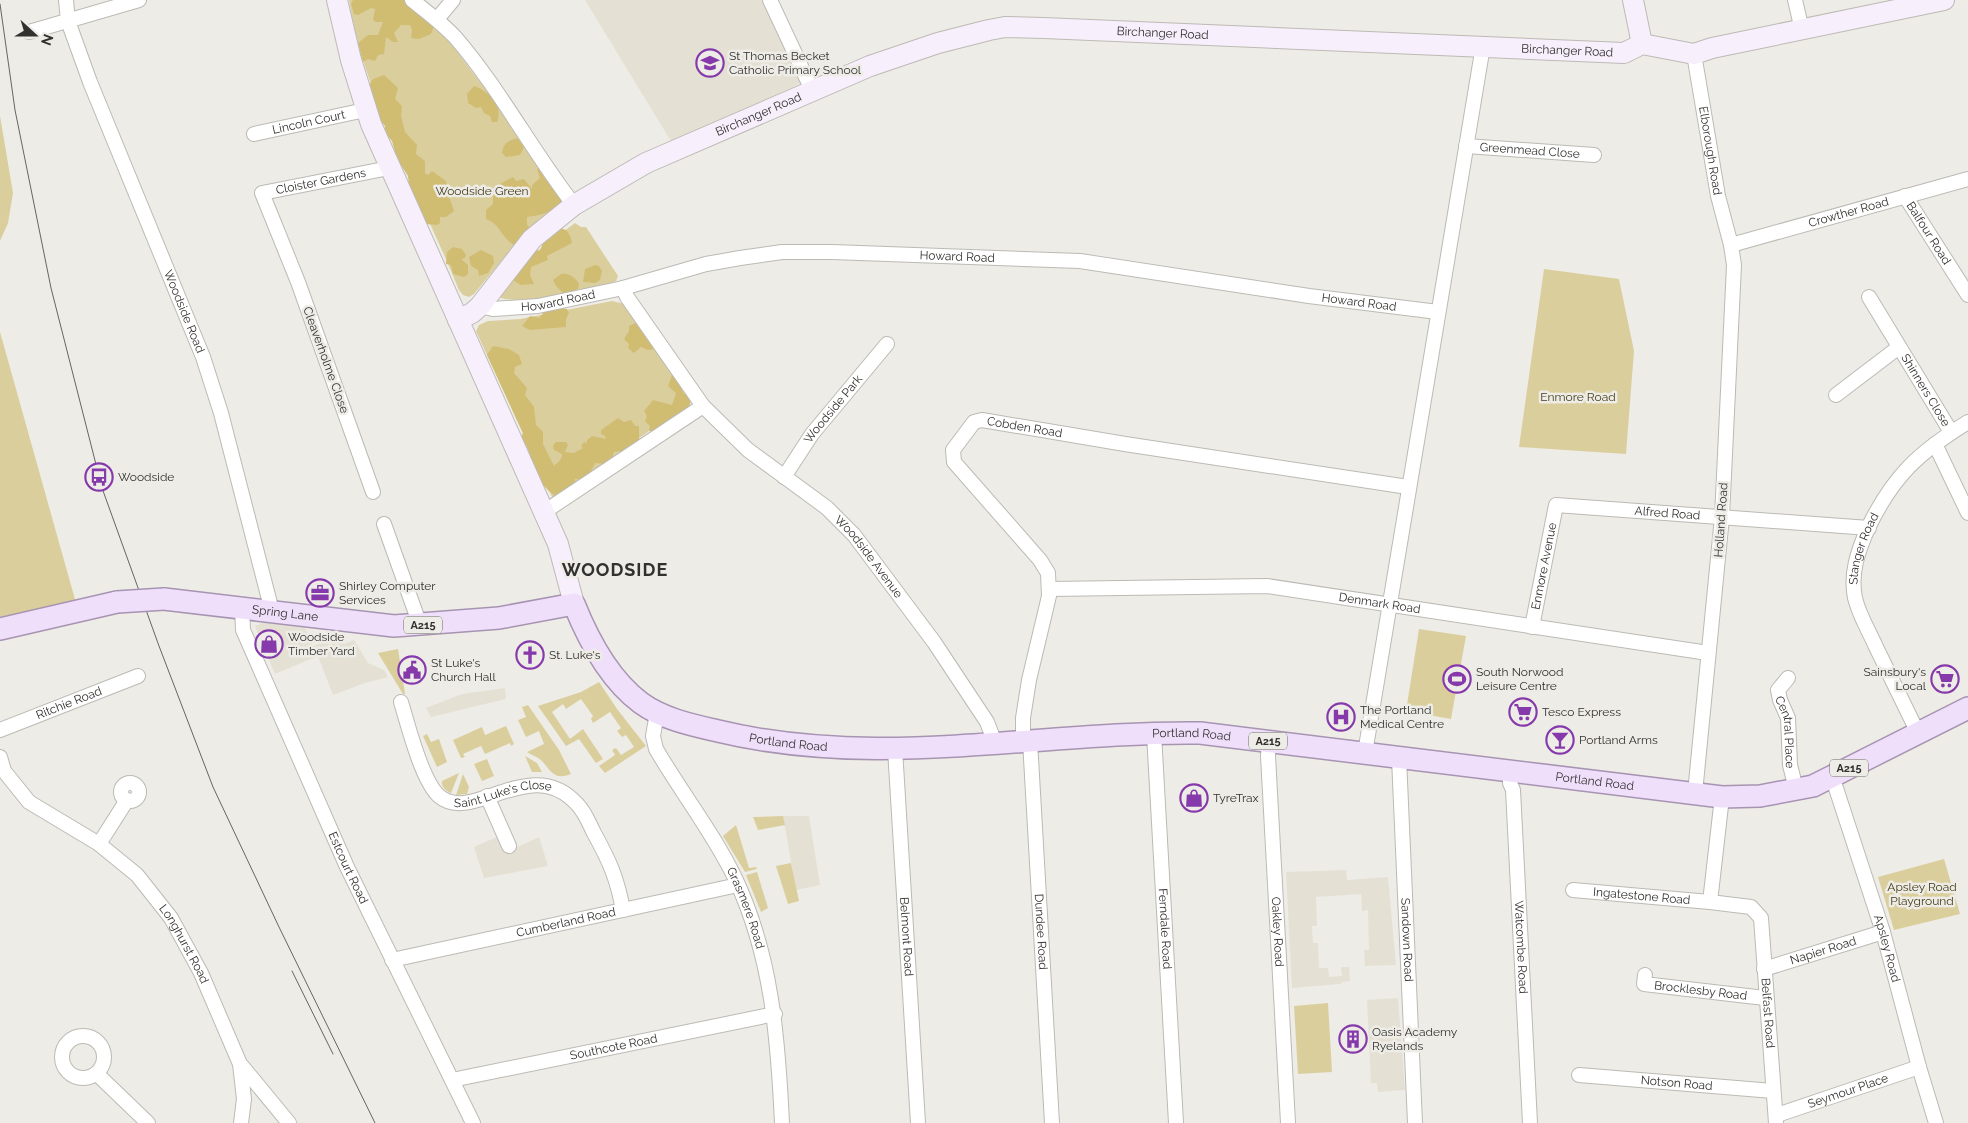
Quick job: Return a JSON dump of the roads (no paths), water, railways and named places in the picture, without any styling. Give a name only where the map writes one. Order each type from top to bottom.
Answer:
[{"type":"main road","name":"Spring Lane","points":[[0,629],[116,602],[164,599],[394,626],[499,618],[574,604]]},
{"type":"main road","name":"Portland Road","points":[[574,604],[592,640],[621,685],[634,698],[658,713],[698,726],[775,742],[822,748],[895,749],[1200,733],[1399,758],[1512,781],[1694,793],[1722,797],[1760,796],[1813,786],[1968,708]]},
{"type":"street","name":"Woodside Road","points":[[66,0],[68,20],[90,82],[203,357],[221,413],[272,611]]},
{"type":"street","points":[[29,32],[139,0]]},
{"type":"street","points":[[337,0],[345,39],[366,110],[389,168],[544,512],[562,556],[574,604]]},
{"type":"street","points":[[412,0],[437,20],[470,56],[574,205]]},
{"type":"street","points":[[437,20],[453,0]]},
{"type":"street","points":[[770,0],[813,92]]},
{"type":"street","points":[[1633,0],[1642,44],[1694,54],[1712,48],[1944,0]]},
{"type":"street","points":[[1794,0],[1802,30]]},
{"type":"street","name":"Birchanger Road","points":[[458,320],[472,313],[480,306],[532,239],[574,205],[646,163],[870,66],[938,43],[1005,27],[1624,53],[1642,44]]},
{"type":"street","points":[[1365,753],[1388,605],[1483,46]]},
{"type":"street","name":"Elborough Road","points":[[1694,54],[1718,196],[1731,246]]},
{"type":"street","name":"Lincoln Court","points":[[254,134],[366,110]]},
{"type":"street","name":"Greenmead Close","points":[[1466,146],[1594,155]]},
{"type":"street","name":"Cloister Gardens","points":[[276,230],[262,193],[389,168]]},
{"type":"street","name":"Crowther Road","points":[[1731,246],[1968,178]]},
{"type":"street","name":"Balfour Road","points":[[1905,196],[1968,295]]},
{"type":"street","name":"Cleaverholme Close","points":[[276,230],[298,282],[373,492]]},
{"type":"street","name":"Holland Road","points":[[1694,793],[1722,517],[1734,266],[1731,246]]},
{"type":"street","name":"Howard Road","points":[[480,306],[493,309],[538,306],[623,288],[706,264],[782,252],[948,255],[1080,261],[1309,296],[1438,312]]},
{"type":"street","points":[[544,512],[703,406],[627,297],[623,288]]},
{"type":"street","name":"Shinners Close","points":[[1869,297],[1952,432]]},
{"type":"street","name":"Woodside Park","points":[[784,477],[812,434],[887,344]]},
{"type":"street","name":"Shinners Close","points":[[1836,395],[1899,347]]},
{"type":"street","name":"Woodside Avenue","points":[[703,406],[748,450],[827,508],[854,535],[934,642],[987,722],[995,743]]},
{"type":"street","name":"Cobden Road","points":[[1027,742],[1023,718],[1029,680],[1050,589],[1048,573],[1040,560],[954,462],[953,450],[974,422],[982,420],[1408,487]]},
{"type":"street","name":"Stanger Road","points":[[1918,733],[1863,619],[1856,600],[1853,582],[1856,560],[1869,528],[1893,483],[1911,464],[1935,444],[1968,422]]},
{"type":"street","points":[[1935,444],[1968,513]]},
{"type":"street","name":"Alfred Road","points":[[1556,505],[1869,528]]},
{"type":"street","name":"Enmore Avenue","points":[[1532,627],[1556,505]]},
{"type":"street","points":[[384,524],[420,625]]},
{"type":"street","name":"Denmark Road","points":[[1050,589],[1268,586],[1708,653]]},
{"type":"street","name":"Estcourt Road","points":[[242,608],[243,630],[328,825],[392,960],[473,1123]]},
{"type":"street","name":"Ritchie Road","points":[[0,730],[138,676]]},
{"type":"street","name":"Central Place","points":[[1788,678],[1778,690],[1788,718],[1790,765],[1796,789]]},
{"type":"street","name":"Saint Luke's Close","points":[[400,702],[414,746],[438,795],[457,803],[472,802],[520,786],[536,785],[559,790],[572,798],[582,810],[612,866],[623,910]]},
{"type":"street","name":"Grasmere Road","points":[[658,713],[653,736],[656,749],[738,885],[757,939],[775,1014],[782,1123]]},
{"type":"street","name":"Ferndale Road","points":[[1154,734],[1176,1123]]},
{"type":"street","name":"Oakley Road","points":[[1270,741],[1268,756],[1288,1123]]},
{"type":"street","name":"Dundee Road","points":[[1027,742],[1052,1123]]},
{"type":"street","name":"Belmont Road","points":[[895,749],[918,1123]]},
{"type":"street","name":"Longhurst Road","points":[[0,757],[4,770],[28,802],[99,844],[137,875],[171,918],[201,973],[240,1064],[289,1123]]},
{"type":"street","name":"Sandown Road","points":[[1399,758],[1415,1123]]},
{"type":"street","name":"Apsley Road","points":[[1832,776],[1883,932],[1918,1068],[1936,1123]]},
{"type":"street","name":"Watcombe Road","points":[[1512,781],[1530,1123]]},
{"type":"street","points":[[486,796],[508,846]]},
{"type":"street","points":[[1710,902],[1722,797]]},
{"type":"street","points":[[99,844],[127,800]]},
{"type":"street","name":"Cumberland Road","points":[[392,960],[738,885]]},
{"type":"street","name":"Ingatestone Road","points":[[1573,890],[1751,907]]},
{"type":"street","name":"Belfast Road","points":[[1751,907],[1761,918],[1777,1119]]},
{"type":"street","name":"Napier Road","points":[[1764,969],[1883,932]]},
{"type":"street","name":"Brocklesby Road","points":[[1645,975],[1646,984],[1766,998]]},
{"type":"street","name":"Southcote Road","points":[[452,1080],[775,1014]]},
{"type":"street","name":"Longhurst Road","points":[[240,1064],[244,1099],[242,1123]]},
{"type":"street","name":"Seymour Place","points":[[1777,1119],[1918,1068]]},
{"type":"street","points":[[97,1074],[148,1123]]},
{"type":"street","name":"Notson Road","points":[[1579,1075],[1774,1091]]},
{"type":"tram line","points":[[0,4],[15,110],[51,288],[102,488],[159,646],[213,787],[375,1123]]},
{"type":"tram line","points":[[292,971],[333,1054]]},
{"type":"place","name":"St Thomas Becket Catholic Primary School","points":[[710,63]]},
{"type":"place","name":"Woodside","points":[[99,477]]},
{"type":"place","name":"Shirley Computer Services","points":[[320,593]]},
{"type":"place","name":"Woodside Timber Yard","points":[[269,644]]},
{"type":"place","name":"St. Luke's","points":[[530,655]]},
{"type":"place","name":"St Luke's Church Hall","points":[[412,670]]},
{"type":"place","name":"South Norwood Leisure Centre","points":[[1457,679]]},
{"type":"place","name":"Sainsbury's Local","points":[[1945,679]]},
{"type":"place","name":"Tesco Express","points":[[1523,712]]},
{"type":"place","name":"The Portland Medical Centre","points":[[1341,717]]},
{"type":"place","name":"Portland Arms","points":[[1560,740]]},
{"type":"place","name":"TyreTrax","points":[[1194,798]]},
{"type":"place","name":"Oasis Academy Ryelands","points":[[1353,1039]]},
{"type":"district","name":"WOODSIDE","points":[[615,569]]},
{"type":"park label","name":"Woodside Green","points":[[482,191]]},
{"type":"park label","name":"Enmore Road","points":[[1578,397]]},
{"type":"park label","name":"Apsley Road Playground","points":[[1922,894]]}]
